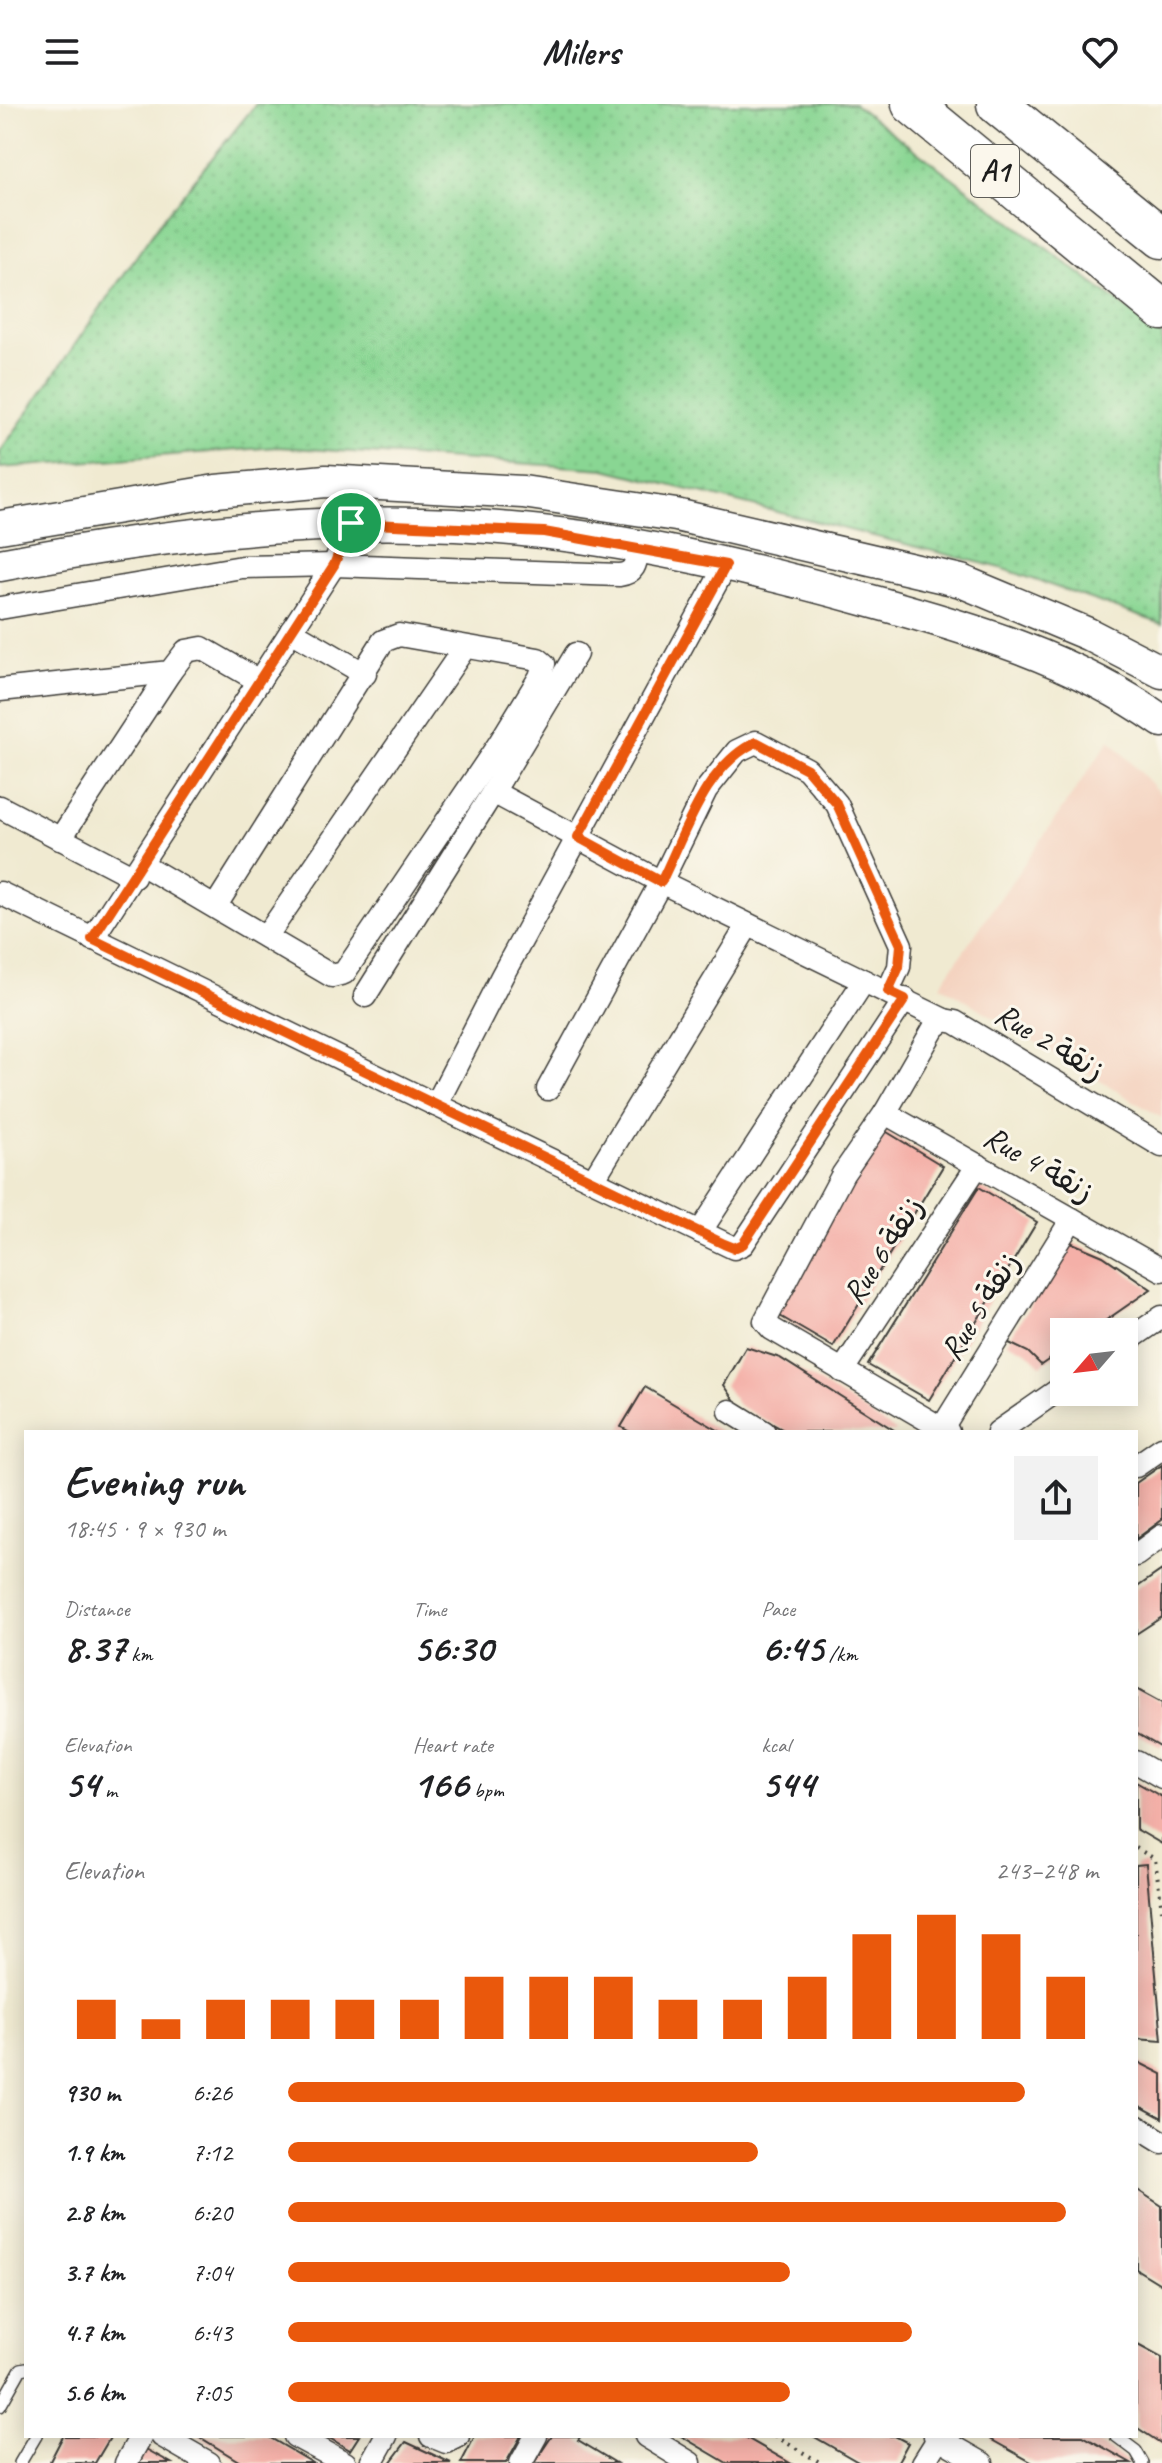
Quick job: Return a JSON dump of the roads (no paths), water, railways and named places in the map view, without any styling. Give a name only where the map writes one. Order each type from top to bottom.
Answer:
[{"type":"highway","name":"A1","points":[[912,104],[1162,310]]},
{"type":"highway","name":"A1","points":[[997,104],[1162,238]]},
{"type":"street","points":[[0,527],[216,491],[326,481],[460,486],[553,495],[747,530],[961,581],[1088,634],[1162,672]]},
{"type":"street","points":[[92,939],[334,565],[351,523]]},
{"type":"street","points":[[0,565],[133,542],[351,523],[544,532],[726,565],[839,592],[1012,643],[1105,685],[1162,721]]},
{"type":"street","points":[[0,608],[242,567],[334,565],[619,575],[627,574],[635,566],[638,548]]},
{"type":"street","points":[[436,1105],[726,565]]},
{"type":"street","points":[[291,631],[365,674]]},
{"type":"street","points":[[0,807],[60,839],[215,907],[332,976],[344,973],[544,670],[538,659],[391,636],[383,641],[365,674],[215,907]]},
{"type":"street","points":[[266,937],[465,647]]},
{"type":"street","points":[[60,839],[186,651],[202,648],[259,681]]},
{"type":"street","points":[[365,996],[576,654]]},
{"type":"street","points":[[0,690],[170,672]]},
{"type":"street","points":[[0,893],[734,1248],[743,1244],[897,995],[901,945],[837,804],[807,769],[756,742],[737,751],[706,790],[661,882],[548,1089]]},
{"type":"street","name":"Rue 2 زنقة","points":[[493,792],[661,882],[944,1020],[955,1022],[1162,1146]]},
{"type":"street","points":[[593,1180],[748,925]]},
{"type":"street","points":[[700,1232],[864,981]]},
{"type":"street","points":[[944,1020],[934,1028],[885,1113],[843,1174],[765,1321],[772,1329],[945,1430]]},
{"type":"street","name":"Rue 4 زنقة","points":[[885,1113],[1162,1270]]},
{"type":"street","name":"Rue 6 زنقة","points":[[842,1371],[978,1165]]},
{"type":"street","name":"Rue 5 زنقة","points":[[945,1430],[1072,1219]]},
{"type":"street","points":[[1138,1333],[1162,1317]]},
{"type":"street","points":[[1001,1430],[1050,1396]]},
{"type":"street","points":[[730,1411],[761,1430]]},
{"type":"street","points":[[1138,1465],[1162,1448]]},
{"type":"street","points":[[1138,1554],[1162,1536]]},
{"type":"street","points":[[1138,1763],[1162,1777]]},
{"type":"street","points":[[1138,2127],[1162,2142]]},
{"type":"street","points":[[126,2463],[140,2438]]},
{"type":"street","points":[[165,2438],[209,2463]]},
{"type":"street","points":[[299,2438],[345,2463]]},
{"type":"street","points":[[371,2463],[385,2438]]},
{"type":"street","points":[[521,2463],[535,2438]]},
{"type":"street","points":[[649,2438],[690,2463]]},
{"type":"street","points":[[923,2463],[937,2438]]},
{"type":"street","points":[[940,2438],[982,2463]]},
{"type":"lane","points":[[0,2406],[24,2368]]},
{"type":"lane","points":[[20,2463],[35,2438]]},
{"type":"lane","points":[[1119,2438],[1136,2451],[1143,2463]]}]
